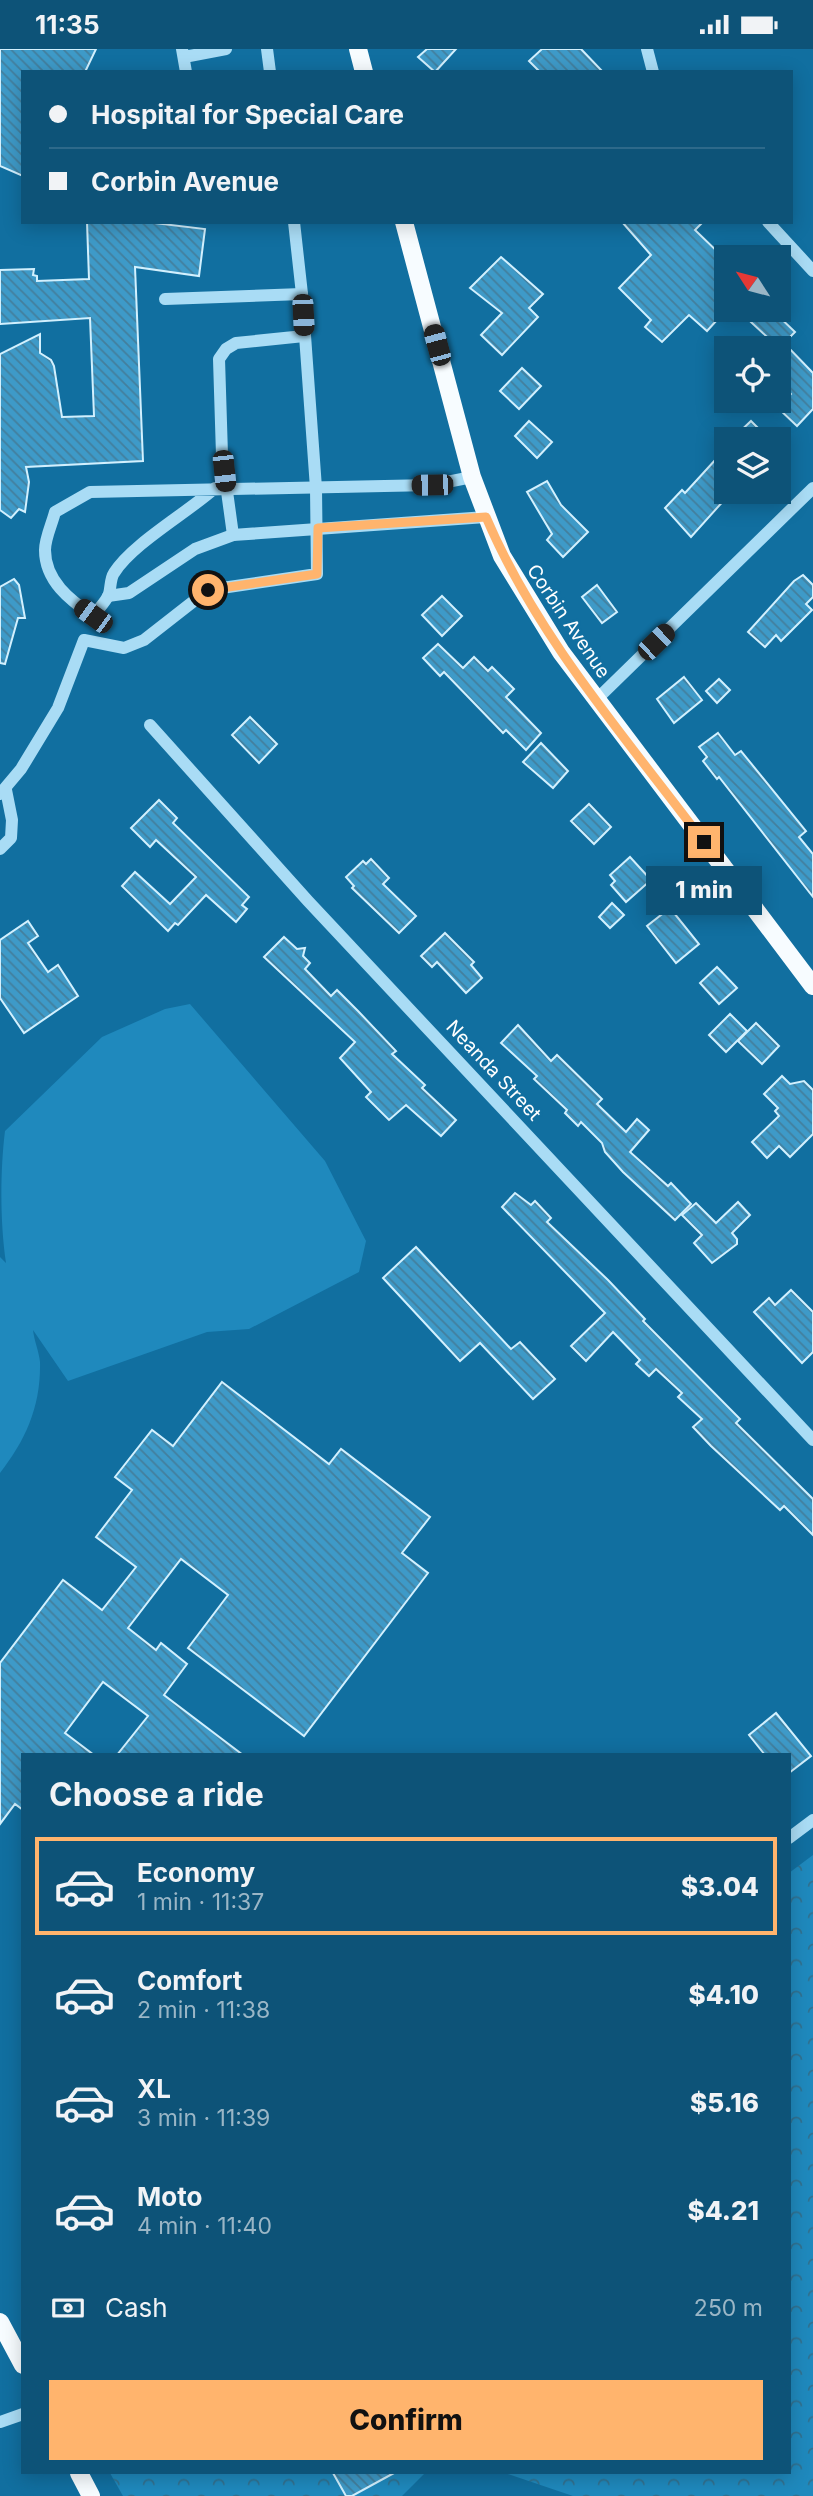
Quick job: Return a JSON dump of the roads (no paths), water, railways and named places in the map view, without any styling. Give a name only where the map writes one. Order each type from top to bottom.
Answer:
[{"type":"main road","points":[[358,49],[363,70]]},
{"type":"main road","name":"Corbin Avenue","points":[[405,224],[472,477],[486,517],[522,592],[597,699],[813,986]]},
{"type":"main road","points":[[0,2322],[21,2361]]},
{"type":"main road","points":[[80,2474],[91,2496]]},
{"type":"street","points":[[183,53],[226,49]]},
{"type":"street","points":[[267,49],[270,70]]},
{"type":"street","points":[[647,49],[652,70]]},
{"type":"street","points":[[84,640],[124,648],[144,641],[208,590],[317,574],[316,488],[302,294],[293,224]]},
{"type":"street","points":[[770,224],[813,271]]},
{"type":"street","points":[[165,299],[302,294]]},
{"type":"street","points":[[233,535],[220,488],[219,359],[226,349],[236,344],[304,336]]},
{"type":"street","points":[[93,616],[55,583],[45,551],[55,512],[90,492],[432,485],[472,477]]},
{"type":"street","points":[[0,849],[11,838],[12,820],[3,792],[58,708],[93,616],[108,596],[113,574],[160,530],[220,488]]},
{"type":"street","points":[[597,699],[813,488]]},
{"type":"street","points":[[108,596],[129,593],[195,549],[233,535],[486,517]]},
{"type":"street","name":"Neanda Street","points":[[150,725],[308,901],[813,1440]]},
{"type":"street","points":[[791,1836],[813,1820]]},
{"type":"street","points":[[0,2422],[21,2415]]}]
